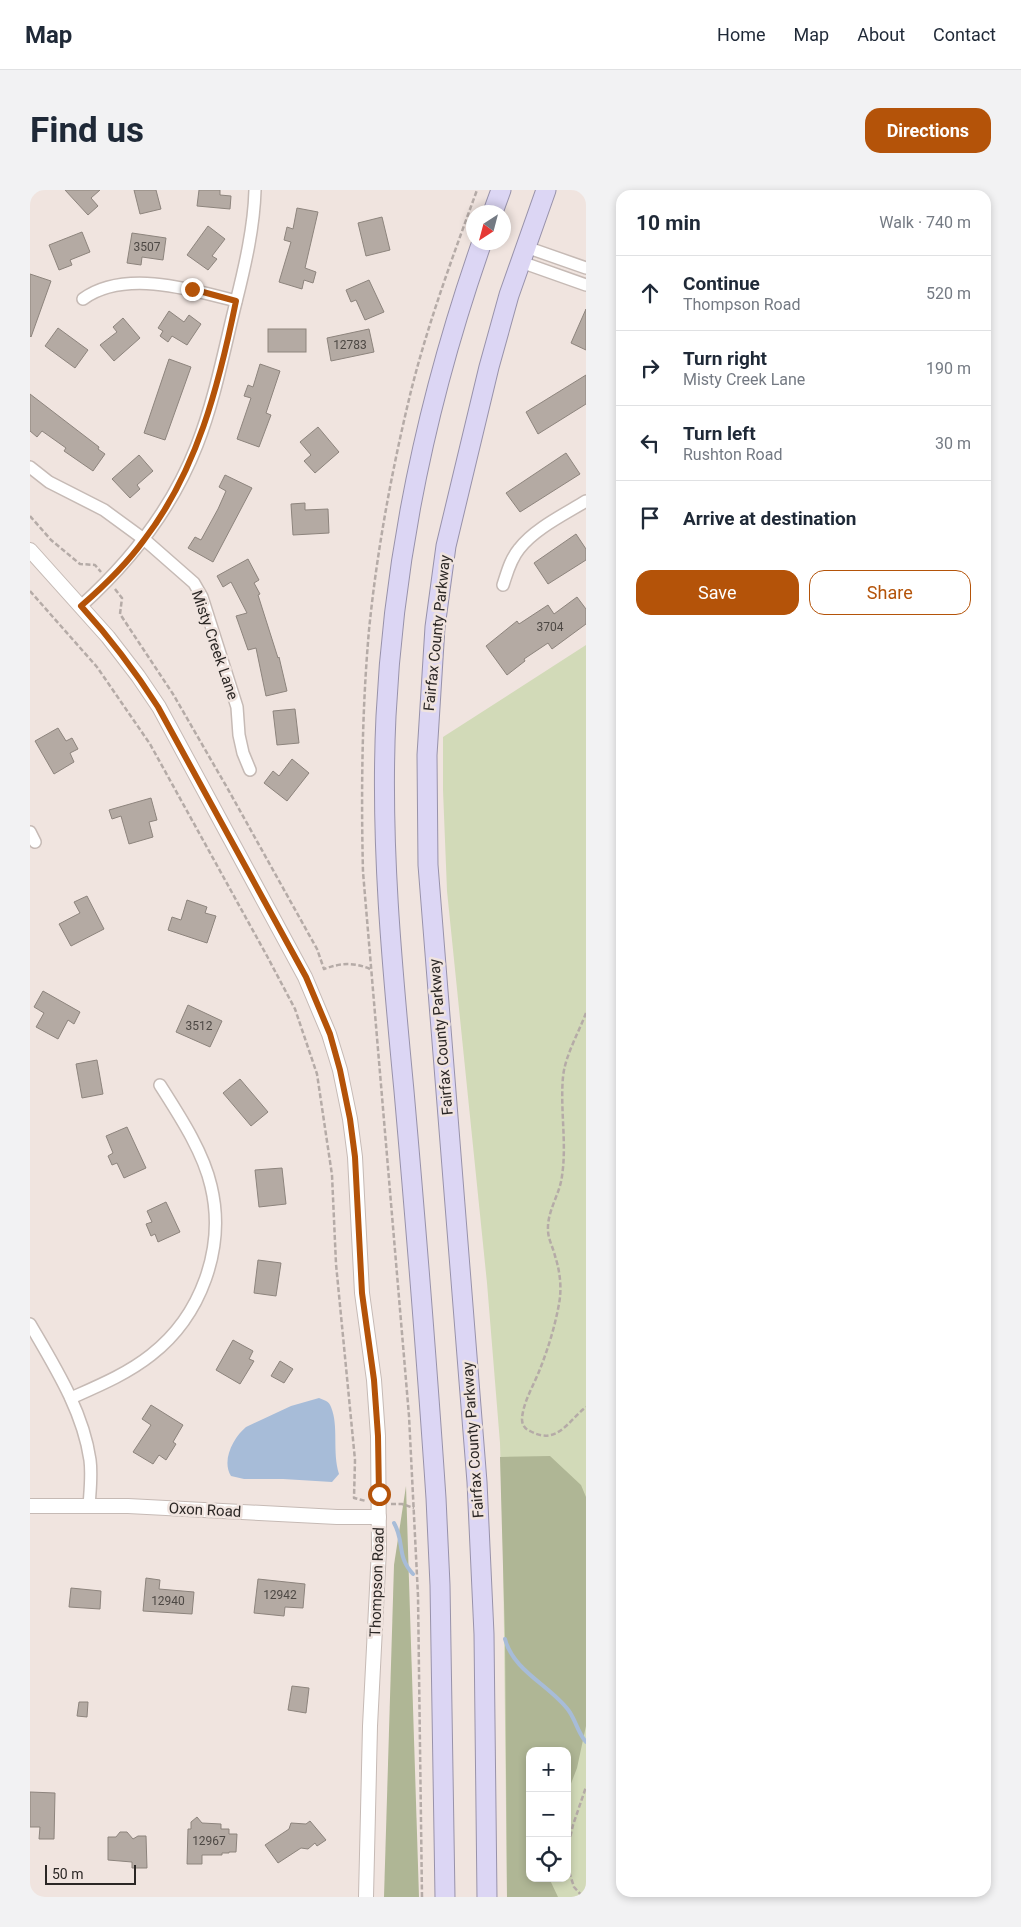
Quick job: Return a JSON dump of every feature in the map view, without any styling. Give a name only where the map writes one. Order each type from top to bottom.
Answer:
[{"type":"highway","points":[[496,205],[501,190]]},
{"type":"highway","name":"Fairfax County Parkway","points":[[487,1897],[484,1634],[477,1482],[429,875],[427,755],[435,627],[446,546],[488,367],[509,295],[546,190]]},
{"type":"highway","points":[[445,1897],[440,1584],[436,1498],[388,905],[384,779],[386,716],[392,640],[399,577],[413,490],[445,355],[479,250]]},
{"type":"street","points":[[81,606],[109,581],[145,540],[182,480],[210,407],[236,301],[252,224],[255,190]]},
{"type":"street","points":[[524,254],[586,268]]},
{"type":"street","points":[[524,254],[586,284]]},
{"type":"street","points":[[83,299],[103,288],[121,284],[171,286],[192,289],[236,301]]},
{"type":"street","name":"Misty Creek Lane","points":[[30,467],[49,482],[104,510],[145,540],[194,582],[202,597],[237,707],[241,744],[250,770]]},
{"type":"street","points":[[503,586],[511,561],[519,549],[531,537],[586,501]]},
{"type":"street","name":"Thompson Road","points":[[30,550],[108,637],[138,676],[158,707],[306,977],[330,1034],[348,1109],[355,1157],[362,1293],[374,1380],[378,1436],[379,1517],[370,1726],[366,1897]]},
{"type":"street","points":[[71,1398],[105,1383],[132,1368],[162,1346],[191,1310],[202,1290],[209,1268],[214,1250],[216,1230],[211,1186],[206,1169],[183,1121],[160,1085]]},
{"type":"street","points":[[30,1324],[71,1398],[85,1436],[91,1462],[89,1506]]},
{"type":"street","name":"Oxon Road","points":[[30,1506],[128,1506],[379,1517]]},
{"type":"path","points":[[30,516],[51,540],[80,564],[95,565],[122,598],[120,614],[173,694],[230,791],[317,949],[324,969],[347,964],[360,965],[371,970]]},
{"type":"path","points":[[30,590],[97,667],[150,744],[268,956],[295,1009],[317,1074],[332,1175],[336,1264],[355,1460],[354,1498]]},
{"type":"path","points":[[586,1014],[568,1057],[563,1077],[563,1174],[548,1222],[549,1237],[560,1276],[560,1299],[549,1344],[530,1393],[522,1417],[522,1423],[530,1432],[546,1436],[554,1435],[565,1428],[586,1406]]},
{"type":"path","points":[[570,1837],[586,1787]]},
{"type":"path","points":[[571,1878],[574,1888],[583,1897]]},
{"type":"green space","points":[[586,645],[586,1897],[507,1897],[500,1443],[487,1283],[447,891],[443,737]]},
{"type":"green space","points":[[550,1456],[581,1485],[586,1497],[586,1726],[577,1768],[571,1784],[571,1747],[526,1747],[526,1882],[551,1882],[558,1897],[507,1897],[505,1639],[500,1457]]},
{"type":"green space","points":[[406,1486],[419,1897],[384,1897],[394,1565]]},
{"type":"water","points":[[319,1398],[330,1405],[335,1422],[336,1457],[339,1474],[332,1482],[244,1479],[231,1476],[227,1463],[230,1449],[246,1427],[291,1406]]},
{"type":"building","points":[[65,190],[100,190],[91,198],[98,206],[88,215]]},
{"type":"building","points":[[134,190],[156,190],[161,209],[140,214]]},
{"type":"building","points":[[199,190],[220,190],[220,195],[231,196],[230,209],[197,206]]},
{"type":"building","points":[[297,208],[318,212],[305,268],[316,272],[313,283],[304,280],[302,289],[279,282],[291,242],[284,240],[287,227],[293,229]]},
{"type":"building","points":[[382,217],[390,250],[366,256],[358,223]]},
{"type":"building","points":[[208,226],[225,239],[212,256],[217,259],[208,270],[187,255]]},
{"type":"building","points":[[82,232],[90,252],[70,260],[72,265],[59,270],[49,245]]},
{"type":"building","points":[[132,233],[166,238],[163,260],[142,257],[141,265],[127,263]]},
{"type":"building","points":[[30,274],[51,281],[31,337],[30,336]]},
{"type":"building","points":[[369,280],[384,312],[365,320],[356,300],[351,302],[346,290]]},
{"type":"building","points":[[586,309],[586,350],[571,343]]},
{"type":"building","points":[[169,311],[184,322],[189,315],[201,324],[187,345],[172,336],[168,342],[160,336],[163,331],[158,328]]},
{"type":"building","points":[[123,318],[140,338],[114,361],[100,345],[117,332],[113,327]]},
{"type":"building","points":[[58,328],[88,350],[75,368],[45,346]]},
{"type":"building","points":[[268,329],[306,329],[306,352],[268,352]]},
{"type":"building","points":[[369,329],[374,352],[331,361],[327,338]]},
{"type":"building","points":[[169,359],[191,367],[165,440],[144,433]]},
{"type":"building","points":[[260,364],[280,371],[266,413],[271,415],[259,447],[237,439],[251,398],[244,396],[248,385],[253,387]]},
{"type":"building","points":[[586,375],[586,404],[538,434],[526,412]]},
{"type":"building","points":[[30,394],[99,447],[98,449],[105,454],[93,471],[64,451],[66,448],[42,431],[37,437],[30,431]]},
{"type":"building","points":[[318,427],[339,452],[315,473],[304,461],[311,455],[300,442]]},
{"type":"building","points":[[566,453],[580,474],[520,512],[506,493]]},
{"type":"building","points":[[139,455],[153,471],[137,485],[140,489],[130,498],[112,479]]},
{"type":"building","points":[[225,475],[252,488],[213,562],[188,548],[195,537],[201,540],[218,509],[226,491],[219,487]]},
{"type":"building","points":[[305,503],[305,510],[328,509],[329,533],[293,535],[291,504]]},
{"type":"building","points":[[576,534],[586,549],[586,560],[548,584],[534,563]]},
{"type":"building","points":[[248,559],[259,580],[254,583],[260,594],[258,595],[279,657],[287,691],[266,696],[256,648],[248,650],[236,616],[247,613],[231,582],[223,587],[217,576]]},
{"type":"building","points":[[577,597],[586,609],[586,624],[552,649],[548,643],[524,659],[525,661],[507,675],[486,646],[517,621],[519,624],[548,605],[554,614]]},
{"type":"building","points":[[295,709],[299,743],[277,745],[273,711]]},
{"type":"building","points":[[58,728],[66,741],[72,738],[78,749],[70,753],[74,762],[54,774],[35,741]]},
{"type":"building","points":[[292,759],[309,773],[287,801],[264,783],[273,771],[279,776]]},
{"type":"building","points":[[151,798],[157,820],[149,822],[153,837],[129,844],[121,816],[112,819],[109,810]]},
{"type":"building","points":[[87,896],[104,929],[71,946],[59,924],[80,913],[74,902]]},
{"type":"building","points":[[187,900],[207,907],[205,913],[216,916],[207,943],[168,930],[172,917],[181,920]]},
{"type":"building","points":[[43,991],[80,1012],[74,1024],[68,1020],[58,1039],[36,1027],[44,1013],[34,1007]]},
{"type":"building","points":[[188,1005],[222,1021],[210,1047],[176,1032]]},
{"type":"building","points":[[97,1060],[103,1094],[82,1098],[76,1064]]},
{"type":"building","points":[[240,1079],[268,1112],[251,1126],[223,1093]]},
{"type":"building","points":[[127,1127],[146,1168],[124,1178],[117,1163],[112,1165],[108,1156],[113,1153],[106,1136]]},
{"type":"building","points":[[282,1168],[286,1204],[259,1207],[255,1170]]},
{"type":"building","points":[[166,1202],[180,1232],[158,1242],[155,1234],[151,1236],[146,1224],[152,1222],[147,1211]]},
{"type":"building","points":[[258,1260],[281,1263],[276,1296],[254,1293]]},
{"type":"building","points":[[233,1340],[253,1351],[249,1359],[254,1361],[240,1384],[216,1370]]},
{"type":"building","points":[[280,1361],[293,1369],[284,1383],[271,1376]]},
{"type":"building","points":[[151,1405],[183,1425],[173,1442],[176,1444],[166,1460],[159,1455],[153,1464],[133,1452],[151,1425],[142,1419]]},
{"type":"building","points":[[146,1578],[160,1580],[159,1589],[194,1592],[192,1614],[143,1611]]},
{"type":"building","points":[[258,1579],[305,1584],[303,1608],[285,1607],[284,1616],[254,1613]]},
{"type":"building","points":[[71,1588],[101,1591],[100,1609],[69,1607]]},
{"type":"building","points":[[292,1686],[309,1688],[306,1713],[288,1710]]},
{"type":"building","points":[[79,1702],[88,1702],[87,1717],[77,1716]]},
{"type":"building","points":[[30,1792],[55,1793],[54,1839],[39,1839],[40,1827],[30,1827]]},
{"type":"building","points":[[197,1817],[202,1823],[221,1824],[221,1829],[229,1829],[229,1834],[237,1834],[236,1852],[222,1853],[222,1855],[202,1855],[202,1864],[187,1864],[188,1829],[191,1829],[191,1822]]},
{"type":"building","points":[[310,1821],[326,1840],[317,1846],[315,1843],[308,1849],[301,1848],[278,1863],[265,1845],[289,1829],[291,1823],[306,1824]]},
{"type":"building","points":[[120,1832],[127,1832],[133,1839],[138,1836],[146,1836],[147,1868],[132,1868],[132,1862],[108,1860],[108,1837],[116,1837]]},
{"type":"waterway","points":[[394,1523],[399,1536],[404,1561],[413,1574]]},
{"type":"waterway","points":[[505,1639],[509,1650],[516,1660],[569,1711],[586,1742]]},
{"type":"route","points":[[192,289],[236,301],[210,407],[182,480],[164,511],[145,540],[130,558],[109,581],[81,606],[138,676],[158,707],[183,750],[210,805],[306,977],[330,1034],[350,1119],[355,1157],[362,1293],[374,1380],[378,1436],[379,1494]]}]
